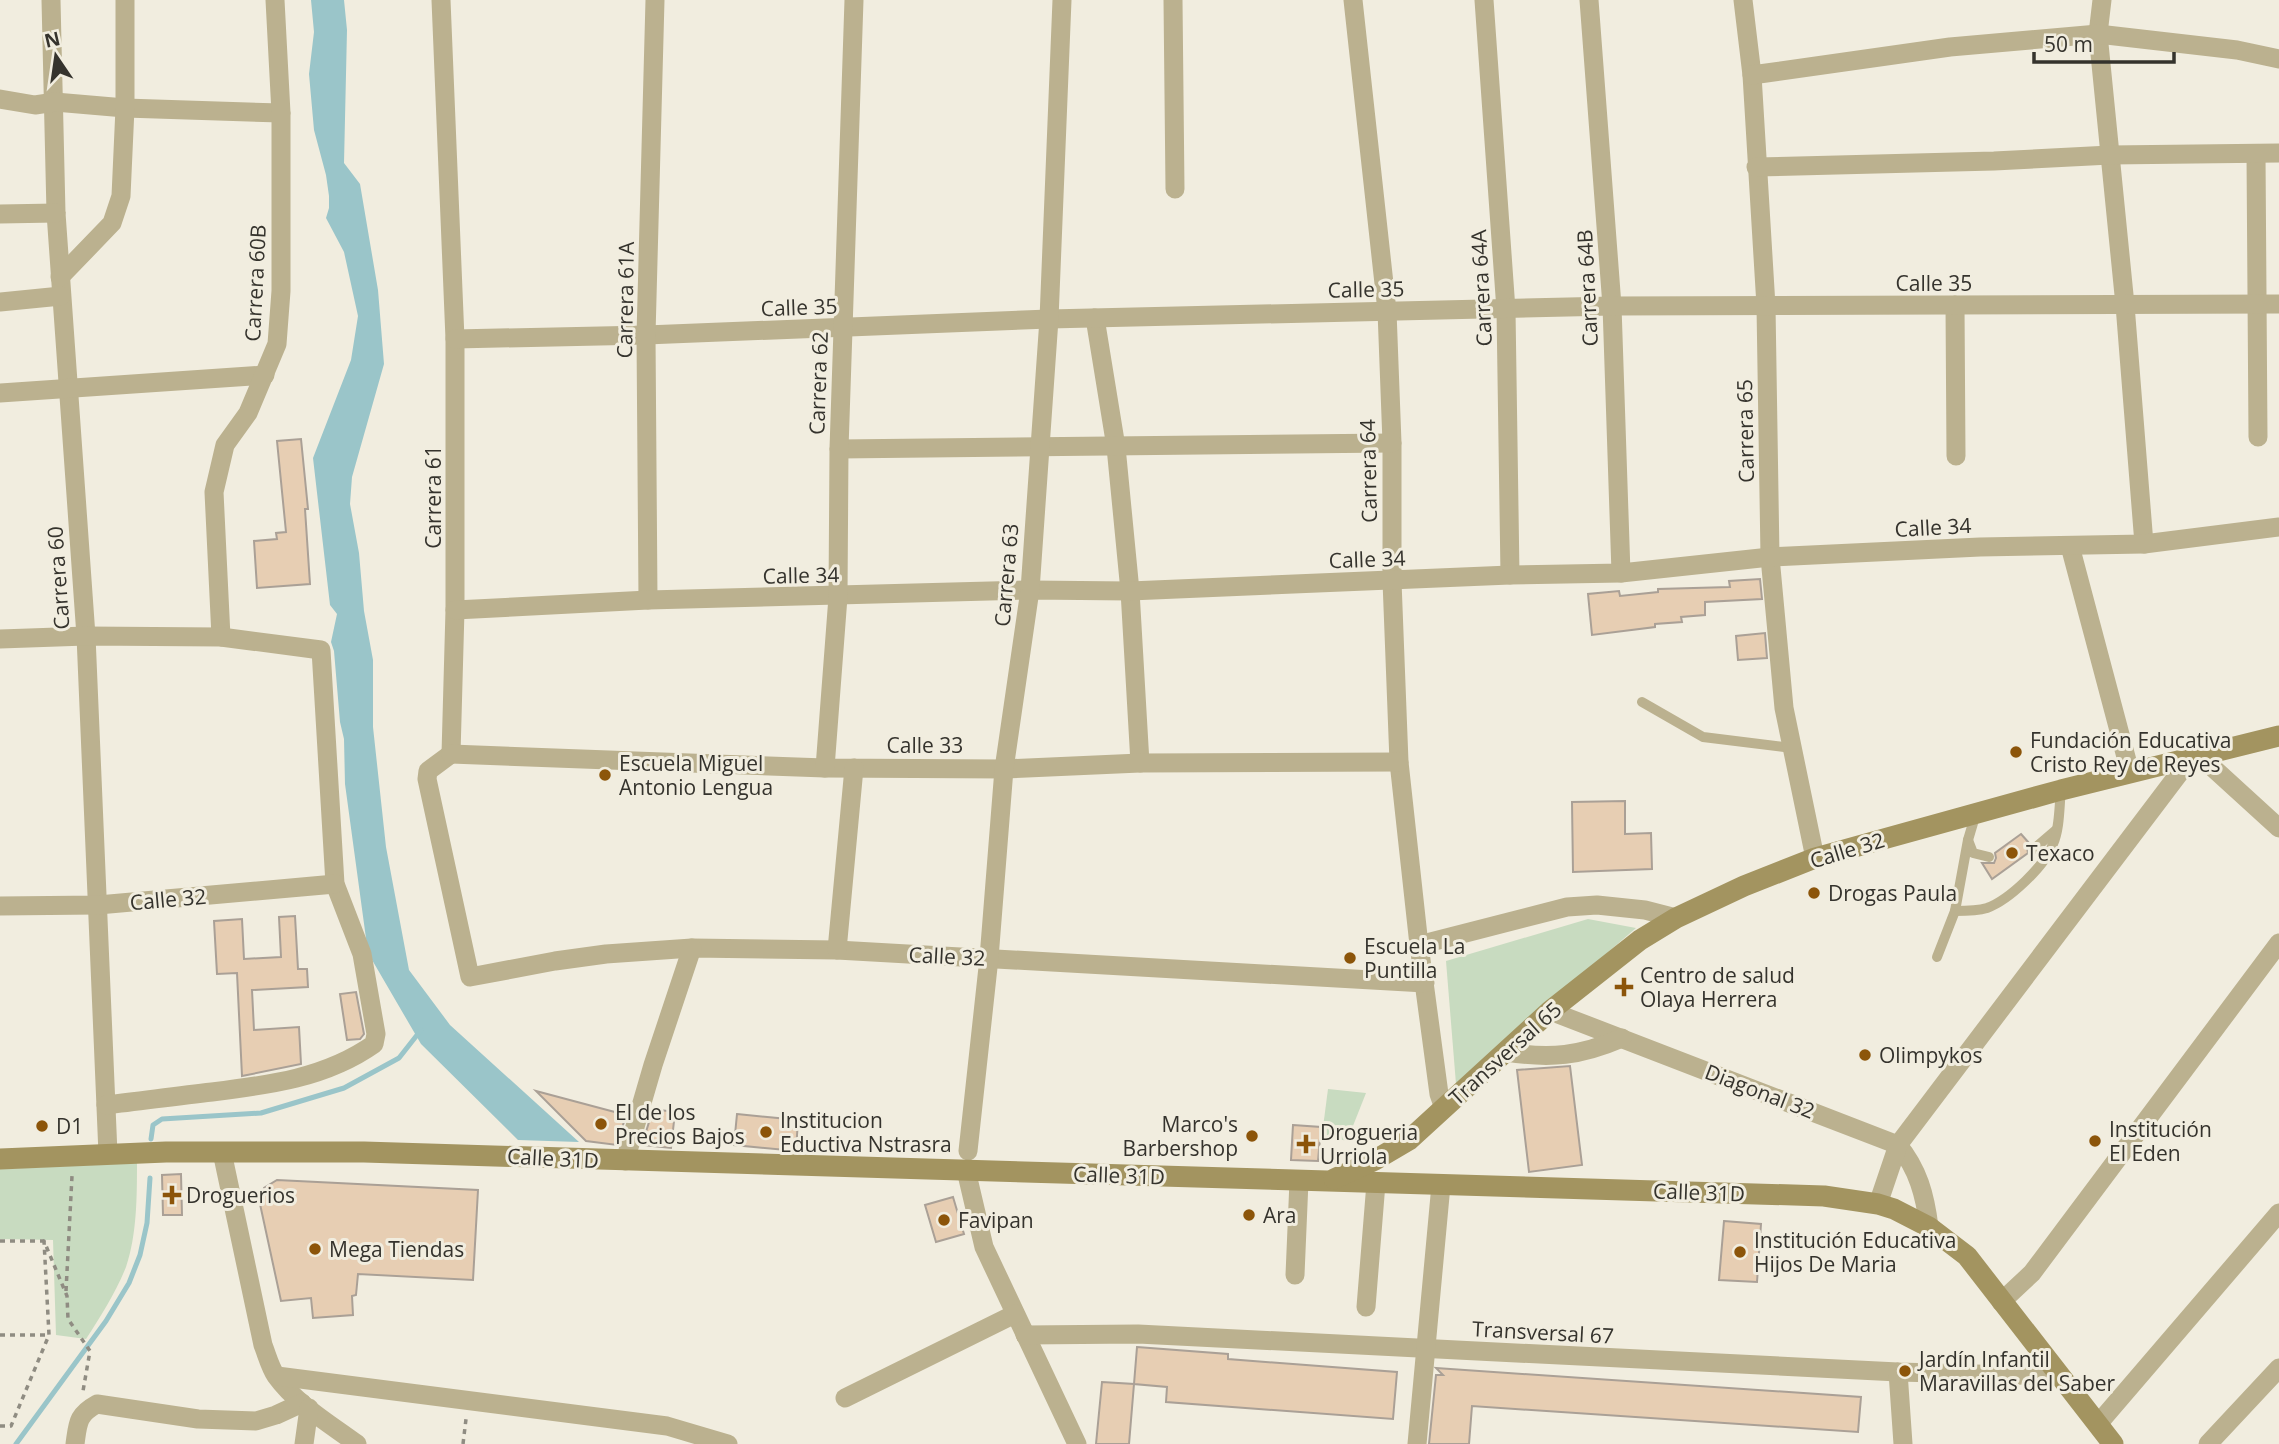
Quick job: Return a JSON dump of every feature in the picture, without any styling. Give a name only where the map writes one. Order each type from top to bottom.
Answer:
[{"type":"street","name":"Carrera 60","points":[[51,0],[56,213],[86,636],[108,1154]]},
{"type":"street","points":[[0,302],[60,286],[112,223],[121,196],[125,108],[125,0]]},
{"type":"street","name":"Carrera 60B","points":[[220,637],[214,492],[225,445],[248,413],[277,344],[281,291],[281,113],[275,0]]},
{"type":"street","name":"Carrera 61","points":[[441,0],[455,339],[455,610],[451,754]]},
{"type":"street","name":"Carrera 61A","points":[[648,600],[646,335],[655,0]]},
{"type":"street","name":"Carrera 62","points":[[825,768],[838,597],[842,329],[854,0]]},
{"type":"street","name":"Carrera 63","points":[[1062,0],[1049,319],[1030,590],[1004,769],[989,958],[967,1161],[984,1247],[1077,1444]]},
{"type":"street","points":[[1173,0],[1175,189]]},
{"type":"street","name":"Carrera 64","points":[[1353,0],[1387,311],[1392,443],[1392,581],[1399,762],[1419,945],[1439,1094],[1444,1108]]},
{"type":"street","name":"Carrera 64A","points":[[1484,0],[1506,310],[1510,575]]},
{"type":"street","name":"Carrera 64B","points":[[1589,0],[1612,306],[1621,573]]},
{"type":"street","name":"Carrera 65","points":[[1744,0],[1752,75],[1766,306],[1770,557],[1784,708],[1815,859]]},
{"type":"street","points":[[2102,0],[2098,34],[2125,305],[2144,544]]},
{"type":"street","points":[[1752,75],[1950,47],[2098,34],[2237,50],[2279,58]]},
{"type":"street","points":[[0,99],[35,105],[55,102],[125,108],[281,113]]},
{"type":"street","points":[[1756,167],[2110,155],[2279,153]]},
{"type":"street","points":[[2256,154],[2258,437]]},
{"type":"street","points":[[0,214],[56,213]]},
{"type":"street","name":"Calle 35","points":[[455,339],[842,329],[1049,319],[1612,306],[2279,304]]},
{"type":"street","points":[[1955,305],[1956,456]]},
{"type":"street","points":[[1095,318],[1116,447],[1130,590],[1140,763]]},
{"type":"street","points":[[0,393],[265,375]]},
{"type":"street","points":[[839,449],[1392,443]]},
{"type":"street","name":"Calle 34","points":[[455,610],[648,600],[1130,590],[1621,573],[1770,557],[1980,547],[2144,544],[2279,527]]},
{"type":"street","points":[[2070,546],[2130,772]]},
{"type":"street","points":[[0,639],[86,636],[220,637],[321,650],[335,884],[362,954],[376,1034],[374,1044],[359,1054],[307,1077],[265,1085],[106,1105]]},
{"type":"street","name":"Calle 32","points":[[1676,918],[1815,859],[2061,790],[2279,736]]},
{"type":"street","name":"Calle 32","points":[[451,754],[428,771],[427,779],[470,977],[606,954],[692,948],[837,950],[1425,984]]},
{"type":"street","name":"Calle 33","points":[[451,754],[825,768],[1004,769],[1140,763],[1399,762]]},
{"type":"street","points":[[1878,1204],[1898,1145],[2195,757],[2279,828]]},
{"type":"street","points":[[837,950],[854,768]]},
{"type":"street","name":"Calle 32","points":[[0,906],[98,905],[335,884]]},
{"type":"street","points":[[1419,945],[1567,907],[1597,905],[1645,910],[1676,918]]},
{"type":"street","name":"Transversal 65","points":[[1329,1182],[1409,1140],[1550,1011],[1640,940],[1676,918]]},
{"type":"street","points":[[2001,1302],[2032,1273],[2279,943]]},
{"type":"street","points":[[625,1161],[692,948]]},
{"type":"street","name":"Diagonal 32","points":[[1550,1011],[1898,1145]]},
{"type":"street","points":[[1506,1052],[1535,1057],[1566,1056],[1595,1050],[1622,1038]]},
{"type":"street","points":[[1898,1145],[1909,1158],[1920,1180],[1926,1203],[1921,1222],[1967,1256],[2113,1444]]},
{"type":"street","name":"Calle 31D","points":[[0,1159],[166,1152],[364,1152],[625,1161],[967,1161],[1299,1181],[1824,1196],[1878,1204],[1921,1222]]},
{"type":"street","points":[[222,1152],[263,1345],[277,1376],[305,1406],[357,1444]]},
{"type":"street","points":[[1295,1275],[1299,1181]]},
{"type":"street","points":[[1366,1307],[1376,1183]]},
{"type":"street","points":[[1417,1444],[1441,1185]]},
{"type":"street","points":[[2098,1424],[2279,1213]]},
{"type":"street","points":[[845,1398],[1015,1314]]},
{"type":"street","name":"Transversal 67","points":[[1025,1335],[1138,1334],[1898,1372],[2058,1376]]},
{"type":"street","points":[[2208,1444],[2279,1368]]},
{"type":"street","points":[[1898,1372],[1903,1444]]},
{"type":"street","points":[[277,1376],[667,1426],[729,1444]]},
{"type":"street","points":[[75,1444],[79,1420],[85,1410],[97,1404],[198,1419],[256,1421],[305,1406]]},
{"type":"street","points":[[304,1444],[305,1406]]},
{"type":"lane","points":[[1643,702],[1703,737],[1792,747]]},
{"type":"lane","points":[[1955,911],[1987,908],[2009,897],[2042,862],[2053,845],[2061,790]]},
{"type":"lane","points":[[1937,957],[1955,911],[1968,840],[1976,813]]},
{"type":"lane","points":[[2034,849],[2056,830]]},
{"type":"lane","points":[[1968,840],[1973,853],[1990,857]]},
{"type":"path","points":[[72,1175],[66,1293],[68,1319],[90,1351],[88,1364]]},
{"type":"path","points":[[0,1241],[44,1241]]},
{"type":"path","points":[[44,1241],[66,1293]]},
{"type":"path","points":[[0,1426],[11,1426],[49,1335],[44,1241]]},
{"type":"path","points":[[0,1335],[49,1335]]},
{"type":"path","points":[[463,1444],[466,1399]]},
{"type":"green space","points":[[1588,919],[1636,928],[1456,1084],[1446,961]]},
{"type":"green space","points":[[1328,1089],[1366,1093],[1347,1141],[1322,1135]]},
{"type":"green space","points":[[137,1163],[134,1229],[130,1255],[122,1276],[86,1339],[56,1335],[53,1240],[0,1239],[0,1169]]},
{"type":"water","points":[[311,0],[344,0],[347,30],[344,163],[360,184],[378,290],[384,364],[352,477],[350,504],[373,660],[373,727],[386,847],[409,970],[450,1025],[579,1142],[518,1140],[421,1044],[368,953],[345,784],[344,739],[331,642],[337,614],[330,605],[313,458],[351,360],[358,316],[344,252],[326,218],[329,196],[314,130],[309,74],[314,32]]},
{"type":"building","points":[[301,439],[308,509],[305,509],[310,584],[257,588],[254,541],[277,539],[276,533],[286,532],[277,441]]},
{"type":"building","points":[[1760,579],[1762,599],[1705,602],[1705,615],[1681,617],[1682,622],[1592,635],[1588,594],[1619,591],[1620,596],[1658,592],[1658,589],[1730,587],[1729,581]]},
{"type":"building","points":[[1765,633],[1767,658],[1738,660],[1736,636]]},
{"type":"building","points":[[1625,801],[1625,834],[1651,833],[1652,869],[1573,872],[1572,802]]},
{"type":"building","name":"Texaco","points":[[2021,834],[2029,843],[2028,853],[1992,879],[1982,863],[1994,863],[1995,853]]},
{"type":"building","points":[[295,916],[298,969],[307,969],[308,987],[252,990],[254,1030],[299,1027],[301,1064],[242,1076],[237,973],[217,974],[214,921],[242,919],[244,959],[281,957],[279,917]]},
{"type":"building","points":[[356,992],[364,1034],[360,1039],[347,1040],[340,994]]},
{"type":"building","points":[[1570,1066],[1582,1165],[1529,1172],[1517,1070]]},
{"type":"building","name":"El de los Precios Bajos","points":[[536,1091],[626,1115],[617,1145],[586,1141]]},
{"type":"building","points":[[653,1109],[675,1112],[671,1148],[642,1145]]},
{"type":"building","name":"Institucion Eductiva Nstrasra","points":[[737,1114],[798,1120],[796,1151],[734,1145]]},
{"type":"building","name":"Drogueria Urriola","points":[[1293,1125],[1321,1127],[1318,1161],[1291,1160]]},
{"type":"building","name":"Droguerios","points":[[181,1174],[182,1215],[163,1215],[162,1175]]},
{"type":"building","points":[[277,1180],[478,1190],[473,1280],[358,1274],[356,1295],[352,1296],[353,1315],[313,1318],[311,1298],[281,1301],[260,1204],[264,1188]]},
{"type":"building","name":"Favipan","points":[[953,1197],[964,1234],[936,1242],[925,1205]]},
{"type":"building","name":"Institución Educativa Hijos De Maria","points":[[1724,1221],[1761,1224],[1757,1282],[1719,1280]]},
{"type":"building","points":[[1137,1347],[1228,1354],[1228,1359],[1397,1372],[1393,1419],[1166,1402],[1167,1387],[1134,1384]]},
{"type":"building","points":[[1436,1368],[1861,1397],[1858,1432],[1472,1406],[1469,1444],[1429,1444],[1436,1375],[1443,1375]]},
{"type":"building","points":[[1102,1382],[1134,1384],[1129,1444],[1096,1444]]},
{"type":"waterway","points":[[151,1139],[153,1125],[162,1119],[261,1113],[344,1088],[399,1058],[421,1030]]},
{"type":"waterway","points":[[16,1444],[106,1321],[129,1283],[140,1255],[147,1223],[150,1178]]},
{"type":"place","name":"Fundación Educativa Cristo Rey de Reyes","points":[[2016,752]]},
{"type":"place","name":"Escuela Miguel Antonio Lengua","points":[[605,775]]},
{"type":"place","name":"Texaco","points":[[2012,853]]},
{"type":"place","name":"Drogas Paula","points":[[1814,893]]},
{"type":"place","name":"Escuela La Puntilla","points":[[1350,958]]},
{"type":"place","name":"Centro de salud Olaya Herrera","points":[[1624,987]]},
{"type":"place","name":"Olimpykos","points":[[1865,1055]]},
{"type":"place","name":"El de los Precios Bajos","points":[[601,1124]]},
{"type":"place","name":"D1","points":[[42,1126]]},
{"type":"place","name":"Institucion Eductiva Nstrasra","points":[[766,1132]]},
{"type":"place","name":"Marco's Barbershop","points":[[1252,1136]]},
{"type":"place","name":"Institución El Eden","points":[[2095,1141]]},
{"type":"place","name":"Drogueria Urriola","points":[[1306,1144]]},
{"type":"place","name":"Droguerios","points":[[172,1195]]},
{"type":"place","name":"Ara","points":[[1249,1215]]},
{"type":"place","name":"Favipan","points":[[944,1220]]},
{"type":"place","name":"Mega Tiendas","points":[[315,1249]]},
{"type":"place","name":"Institución Educativa Hijos De Maria","points":[[1740,1252]]},
{"type":"place","name":"Jardín Infantil Maravillas del Saber","points":[[1905,1371]]}]
